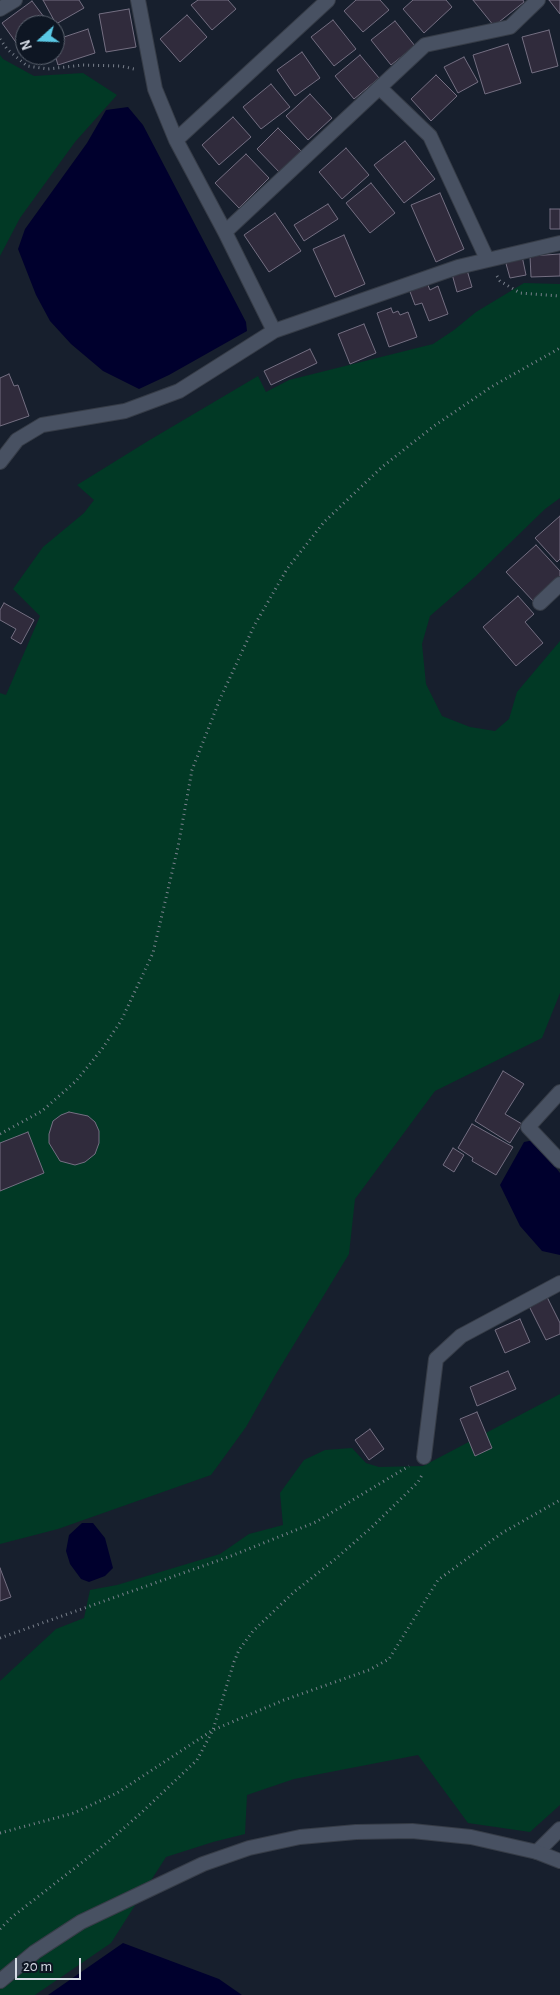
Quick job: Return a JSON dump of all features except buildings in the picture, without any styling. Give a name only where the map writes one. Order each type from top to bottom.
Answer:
[{"type":"street","points":[[0,9],[15,0]]},
{"type":"street","points":[[138,0],[155,89],[176,140],[225,232],[274,331]]},
{"type":"street","points":[[176,140],[328,0]]},
{"type":"street","points":[[225,232],[425,45],[510,27],[538,0]]},
{"type":"street","points":[[381,88],[430,136],[487,259]]},
{"type":"street","points":[[0,462],[17,440],[42,425],[125,411],[179,391],[274,331],[449,270],[487,259],[560,243]]},
{"type":"street","points":[[540,603],[560,584]]},
{"type":"street","points":[[560,1092],[528,1127],[560,1161]]},
{"type":"street","points":[[424,1457],[436,1358],[461,1336],[560,1283]]},
{"type":"street","points":[[537,1852],[560,1829]]},
{"type":"street","points":[[0,1980],[36,1952],[81,1922],[203,1864],[249,1848],[300,1837],[356,1832],[412,1831],[472,1837],[537,1852],[560,1861]]},
{"type":"path","points":[[0,40],[6,49],[27,66],[48,69],[83,65],[121,66],[152,72]]},
{"type":"path","points":[[487,259],[500,281],[520,293],[560,296]]},
{"type":"path","points":[[0,1134],[42,1110],[76,1081],[102,1049],[121,1021],[153,953],[178,848],[192,770],[220,699],[254,626],[287,569],[324,522],[382,467],[434,426],[490,387],[560,348]]},
{"type":"path","points":[[0,1638],[222,1559],[316,1522],[424,1457]]},
{"type":"path","points":[[0,1929],[12,1917],[108,1842],[196,1760],[213,1730],[239,1650],[253,1631],[294,1592],[333,1562],[418,1482],[423,1472],[424,1457]]},
{"type":"path","points":[[0,1833],[74,1813],[117,1793],[213,1730],[284,1700],[369,1670],[389,1659],[438,1580],[502,1533],[560,1500]]},
{"type":"green space","points":[[0,55],[3,59],[34,76],[83,73],[117,95],[75,142],[20,218],[0,256]]},
{"type":"green space","points":[[524,283],[560,284],[560,498],[545,509],[475,577],[430,616],[422,644],[426,684],[442,716],[470,727],[495,731],[509,719],[517,692],[560,641],[560,993],[542,1038],[435,1091],[355,1199],[349,1254],[246,1427],[211,1475],[58,1529],[0,1544],[0,693],[6,695],[40,616],[13,589],[43,547],[84,513],[94,500],[77,485],[148,441],[258,376],[266,392],[289,380],[433,344],[476,312]]},
{"type":"green space","points":[[560,1394],[560,1805],[530,1832],[468,1823],[418,1755],[294,1779],[247,1795],[245,1834],[166,1857],[111,1943],[35,1995],[0,1995],[0,1681],[56,1629],[84,1618],[90,1590],[117,1585],[220,1554],[249,1534],[283,1525],[280,1493],[304,1460],[325,1450],[352,1448],[366,1463],[379,1467],[423,1466]]},
{"type":"water","points":[[128,107],[143,125],[246,322],[247,331],[169,375],[139,389],[103,371],[71,344],[50,321],[36,295],[18,249],[25,229],[87,143],[106,110]]},
{"type":"water","points":[[534,1140],[560,1173],[560,1255],[542,1251],[520,1226],[500,1185],[524,1142]]},
{"type":"water","points":[[82,1523],[93,1523],[105,1538],[113,1568],[105,1576],[89,1582],[81,1579],[70,1564],[66,1551],[69,1535]]},
{"type":"water","points":[[123,1943],[219,1979],[242,1995],[48,1995]]}]
